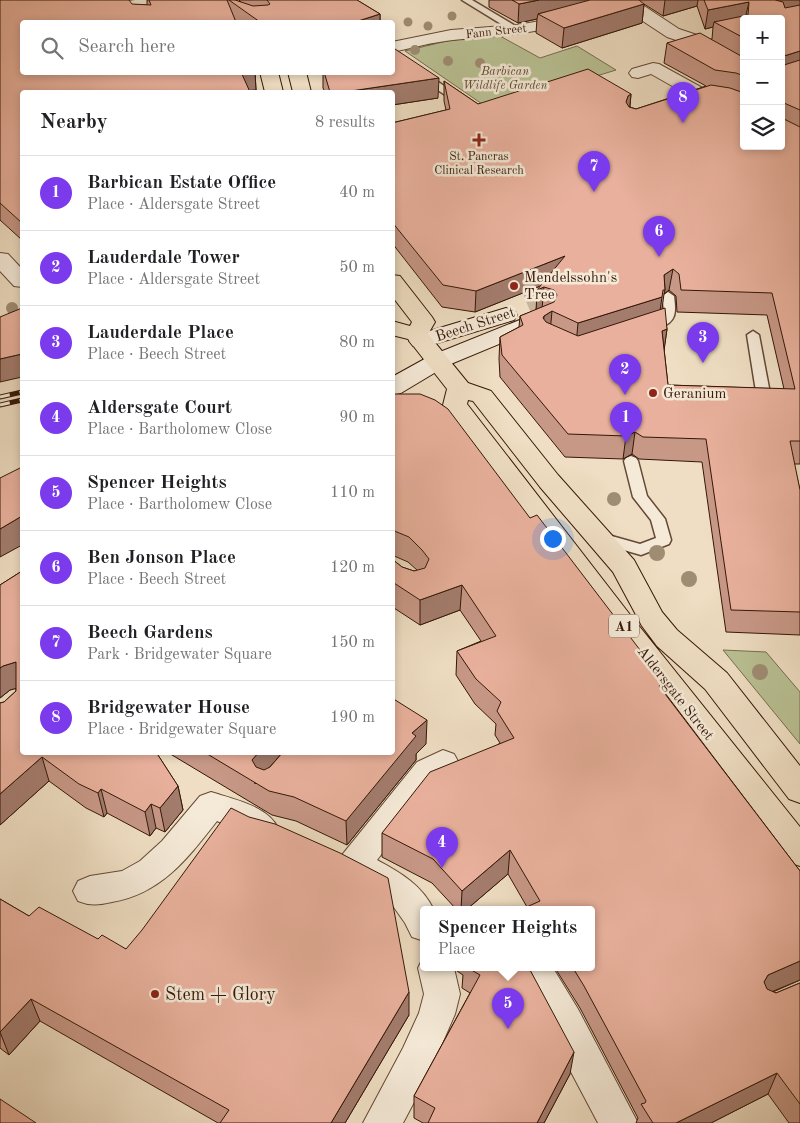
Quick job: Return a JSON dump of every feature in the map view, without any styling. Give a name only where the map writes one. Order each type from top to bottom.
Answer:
[{"type":"main road","points":[[270,75],[272,90]]},
{"type":"main road","points":[[297,75],[301,90]]},
{"type":"main road","points":[[395,285],[424,322],[419,338]]},
{"type":"main road","points":[[395,329],[419,338],[459,388]]},
{"type":"main road","name":"Aldersgate Street","points":[[800,790],[716,682],[667,638],[645,608],[624,567],[549,481],[482,396],[459,388],[455,405],[621,623],[800,852]]},
{"type":"street","points":[[143,20],[135,5],[163,0]]},
{"type":"street","points":[[626,1],[673,33],[691,39],[740,68]]},
{"type":"street","name":"Fann Street","points":[[395,46],[451,35],[517,30],[550,24],[590,11]]},
{"type":"street","points":[[691,39],[716,33]]},
{"type":"street","points":[[638,73],[653,68],[703,96],[740,102]]},
{"type":"street","points":[[677,105],[703,96]]},
{"type":"street","points":[[0,259],[20,279]]},
{"type":"street","name":"Beech Street","points":[[395,386],[438,361],[532,320],[419,338]]},
{"type":"street","points":[[420,916],[402,891],[340,859],[428,771],[443,763]]},
{"type":"street","points":[[90,891],[128,884],[151,872],[181,841],[211,805],[243,809],[265,829],[292,837]]},
{"type":"street","points":[[382,1123],[416,1062],[437,1014],[442,994],[437,971]]},
{"type":"street","points":[[536,971],[570,1030],[619,1123]]},
{"type":"lane","points":[[466,0],[517,30]]},
{"type":"lane","points":[[395,57],[470,107]]},
{"type":"lane","points":[[638,331],[665,322],[670,310],[668,296]]},
{"type":"lane","points":[[753,335],[765,404]]},
{"type":"lane","points":[[600,538],[641,550],[664,540],[658,519],[640,497],[631,460]]},
{"type":"green space","name":"Barbican Wildlife Garden","points":[[500,36],[540,58],[577,46],[616,70],[577,82],[501,117],[405,51],[451,40]]},
{"type":"green space","points":[[723,650],[766,652],[800,692],[800,744]]},
{"type":"building","points":[[0,0],[129,0],[132,4],[151,5],[149,0],[227,0],[235,20],[20,20],[20,75],[242,75],[249,90],[20,90],[20,221],[0,203]]},
{"type":"building","points":[[229,0],[253,6],[270,4],[267,0],[357,0],[380,14],[361,20],[257,20]]},
{"type":"building","points":[[512,0],[539,0],[519,4]]},
{"type":"building","points":[[590,0],[639,0],[644,4],[564,28],[538,14]]},
{"type":"building","points":[[704,0],[775,0],[783,2],[785,8],[800,5],[800,51],[785,56],[785,15],[748,15],[749,2],[708,10]]},
{"type":"building","points":[[740,17],[740,36],[714,22]]},
{"type":"building","points":[[700,33],[740,55],[740,74],[715,70],[667,43]]},
{"type":"building","points":[[395,49],[439,78],[358,90],[329,90],[325,75],[395,75]]},
{"type":"building","points":[[800,60],[800,110],[785,103],[785,65]]},
{"type":"building","points":[[588,69],[631,94],[626,102],[629,107],[636,109],[711,85],[740,92],[740,150],[785,150],[785,120],[800,127],[800,441],[790,441],[800,490],[800,612],[731,610],[706,439],[643,437],[635,432],[626,436],[568,434],[502,355],[500,337],[523,325],[520,316],[554,302],[557,295],[554,290],[544,287],[537,290],[565,256],[476,291],[443,285],[395,226],[395,122],[450,109],[444,81],[478,104]],"holes":[[[673,269],[679,274],[681,290],[772,293],[795,389],[668,385],[662,331],[667,329],[665,308],[578,336],[546,322],[543,318],[552,311],[578,323],[662,297],[663,290],[665,290],[664,275]]]},
{"type":"building","points":[[20,309],[20,354],[0,359],[0,317]]},
{"type":"building","points":[[395,394],[420,394],[435,400],[448,409],[530,518],[537,515],[666,684],[659,686],[800,871],[800,961],[768,975],[764,982],[767,989],[776,993],[800,983],[800,1104],[777,1073],[676,1123],[653,1123],[641,1104],[646,1101],[575,971],[595,971],[595,906],[529,906],[540,901],[510,850],[462,891],[433,859],[382,833],[430,772],[514,738],[497,711],[501,702],[476,679],[457,651],[496,636],[462,585],[420,600],[395,584],[395,561],[402,567],[414,571],[425,568],[429,559],[409,537],[395,531]]},
{"type":"building","points":[[20,468],[20,517],[0,529],[0,478]]},
{"type":"building","points":[[20,572],[20,755],[158,755],[178,786],[160,808],[151,804],[145,812],[101,789],[98,793],[79,784],[42,757],[0,794],[0,703],[4,702],[16,691],[16,662],[0,668],[0,585]]},
{"type":"building","points":[[395,700],[427,720],[412,733],[416,736],[346,821],[294,797],[269,791],[209,755],[256,755],[252,760],[256,767],[264,770],[270,767],[280,755],[395,755]]},
{"type":"building","points":[[231,808],[249,817],[275,824],[340,853],[388,878],[409,992],[331,1123],[220,1123],[229,1110],[31,999],[0,1032],[0,899],[29,916],[39,907],[98,939],[102,935],[126,949]]},
{"type":"building","points":[[473,971],[531,971],[574,1052],[537,1123],[428,1123],[435,1108],[414,1096],[480,975]]},
{"type":"building","points":[[0,1099],[36,1123],[0,1123]]},
{"type":"tunnel","points":[[528,306],[571,289]]},
{"type":"railway","points":[[0,397],[20,392]]},
{"type":"railway","points":[[0,405],[20,400]]},
{"type":"place","name":"Bridgewater House","points":[[683,123]]},
{"type":"place","name":"St. Pancras Clinical Research","points":[[479,140]]},
{"type":"place","name":"Beech Gardens","points":[[594,192]]},
{"type":"place","name":"Ben Jonson Place","points":[[659,257]]},
{"type":"place","name":"Mendelssohn's Tree","points":[[514,286]]},
{"type":"place","name":"Lauderdale Place","points":[[703,363]]},
{"type":"place","name":"Geranium","points":[[653,393]]},
{"type":"place","name":"Lauderdale Tower","points":[[625,395]]},
{"type":"place","name":"Barbican Estate Office","points":[[626,443]]},
{"type":"place","name":"Aldersgate Court","points":[[442,868]]},
{"type":"place","name":"Stem + Glory","points":[[155,994]]},
{"type":"place","name":"Spencer Heights","points":[[508,1029]]}]
